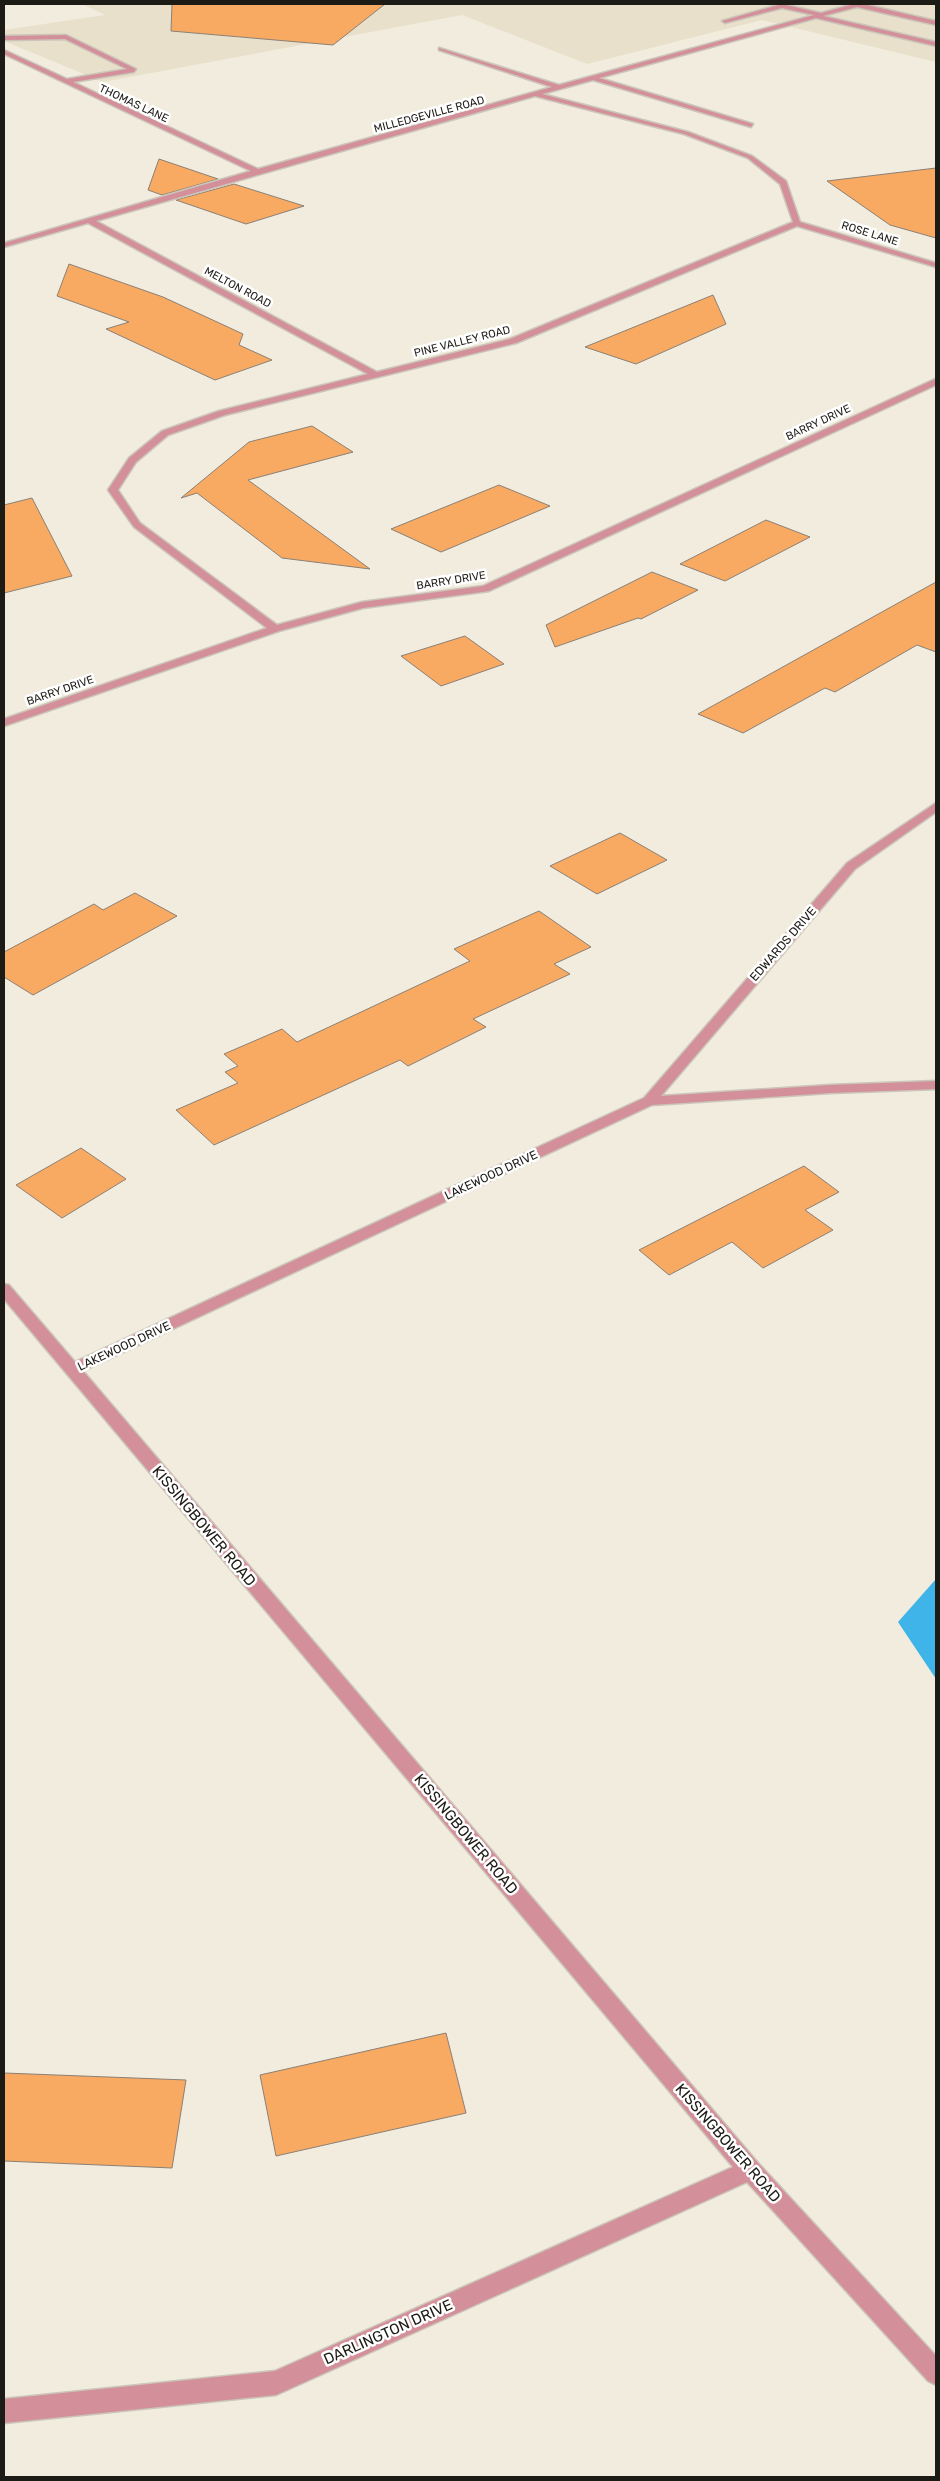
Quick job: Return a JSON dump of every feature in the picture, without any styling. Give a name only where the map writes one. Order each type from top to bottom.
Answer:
[{"type":"street","name":"MILLEDGEVILLE ROAD","points":[[4,245],[257,171],[538,95],[859,4]]},
{"type":"street","points":[[859,4],[936,22]]},
{"type":"street","points":[[725,21],[782,6],[936,44]]},
{"type":"street","points":[[913,17],[928,13]]},
{"type":"street","points":[[4,38],[66,37],[134,70],[66,81]]},
{"type":"street","points":[[441,49],[561,88]]},
{"type":"street","name":"THOMAS LANE","points":[[4,52],[257,171]]},
{"type":"street","points":[[595,78],[751,125]]},
{"type":"street","points":[[538,95],[686,133],[750,157],[783,183],[796,223]]},
{"type":"street","name":"MELTON ROAD","points":[[91,221],[374,374]]},
{"type":"street","name":"ROSE LANE","points":[[796,223],[936,265]]},
{"type":"street","name":"PINE VALLEY ROAD","points":[[275,629],[137,525],[113,490],[132,460],[165,433],[222,413],[513,341],[796,223]]},
{"type":"street","name":"BARRY DRIVE","points":[[4,723],[275,629],[362,605],[485,590],[936,382]]},
{"type":"street","name":"EDWARDS DRIVE","points":[[648,1101],[851,866],[936,807]]},
{"type":"street","name":"LAKEWOOD DRIVE","points":[[72,1370],[648,1101],[830,1088],[936,1085]]},
{"type":"street","name":"KISSINGBOWER ROAD","points":[[4,1289],[750,2170],[936,2372]]},
{"type":"street","name":"DARLINGTON DRIVE","points":[[4,2411],[276,2382],[750,2170]]},
{"type":"shaded area","points":[[82,4],[936,4],[936,62],[762,20],[587,64],[462,15],[103,82],[4,41],[4,30],[105,15]]},
{"type":"water","points":[[936,1579],[936,1679],[898,1622]]},
{"type":"building","points":[[172,4],[385,4],[333,45],[171,31]]},
{"type":"building","points":[[159,159],[218,179],[162,195],[148,190]]},
{"type":"building","points":[[936,168],[936,238],[890,225],[827,181]]},
{"type":"building","points":[[234,184],[304,206],[246,224],[176,200]]},
{"type":"building","points":[[69,264],[163,297],[243,334],[239,345],[272,360],[215,380],[106,329],[129,322],[57,296]]},
{"type":"building","points":[[713,295],[726,324],[636,364],[585,347]]},
{"type":"building","points":[[312,426],[353,452],[248,480],[370,569],[282,558],[197,493],[181,498],[249,442]]},
{"type":"building","points":[[499,485],[550,506],[441,552],[391,529]]},
{"type":"building","points":[[32,498],[72,576],[4,593],[4,505]]},
{"type":"building","points":[[766,520],[810,537],[725,581],[680,564]]},
{"type":"building","points":[[652,572],[698,590],[641,619],[638,618],[555,647],[546,625]]},
{"type":"building","points":[[936,582],[936,652],[917,645],[835,692],[825,688],[743,733],[698,714]]},
{"type":"building","points":[[465,636],[504,664],[441,686],[401,656]]},
{"type":"building","points":[[620,833],[667,860],[597,894],[550,866]]},
{"type":"building","points":[[135,893],[177,916],[33,995],[4,977],[4,952],[94,904],[103,910]]},
{"type":"building","points":[[539,911],[591,947],[554,964],[570,974],[473,1019],[486,1027],[408,1066],[400,1060],[214,1145],[176,1110],[238,1083],[225,1072],[238,1066],[224,1054],[282,1029],[297,1042],[470,961],[454,949]]},
{"type":"building","points":[[81,1148],[126,1179],[62,1218],[16,1185]]},
{"type":"building","points":[[804,1166],[839,1192],[805,1210],[833,1230],[763,1268],[732,1242],[669,1275],[639,1250]]},
{"type":"building","points":[[446,2033],[466,2113],[276,2156],[260,2075]]},
{"type":"building","points":[[4,2073],[186,2080],[172,2168],[4,2161]]}]
